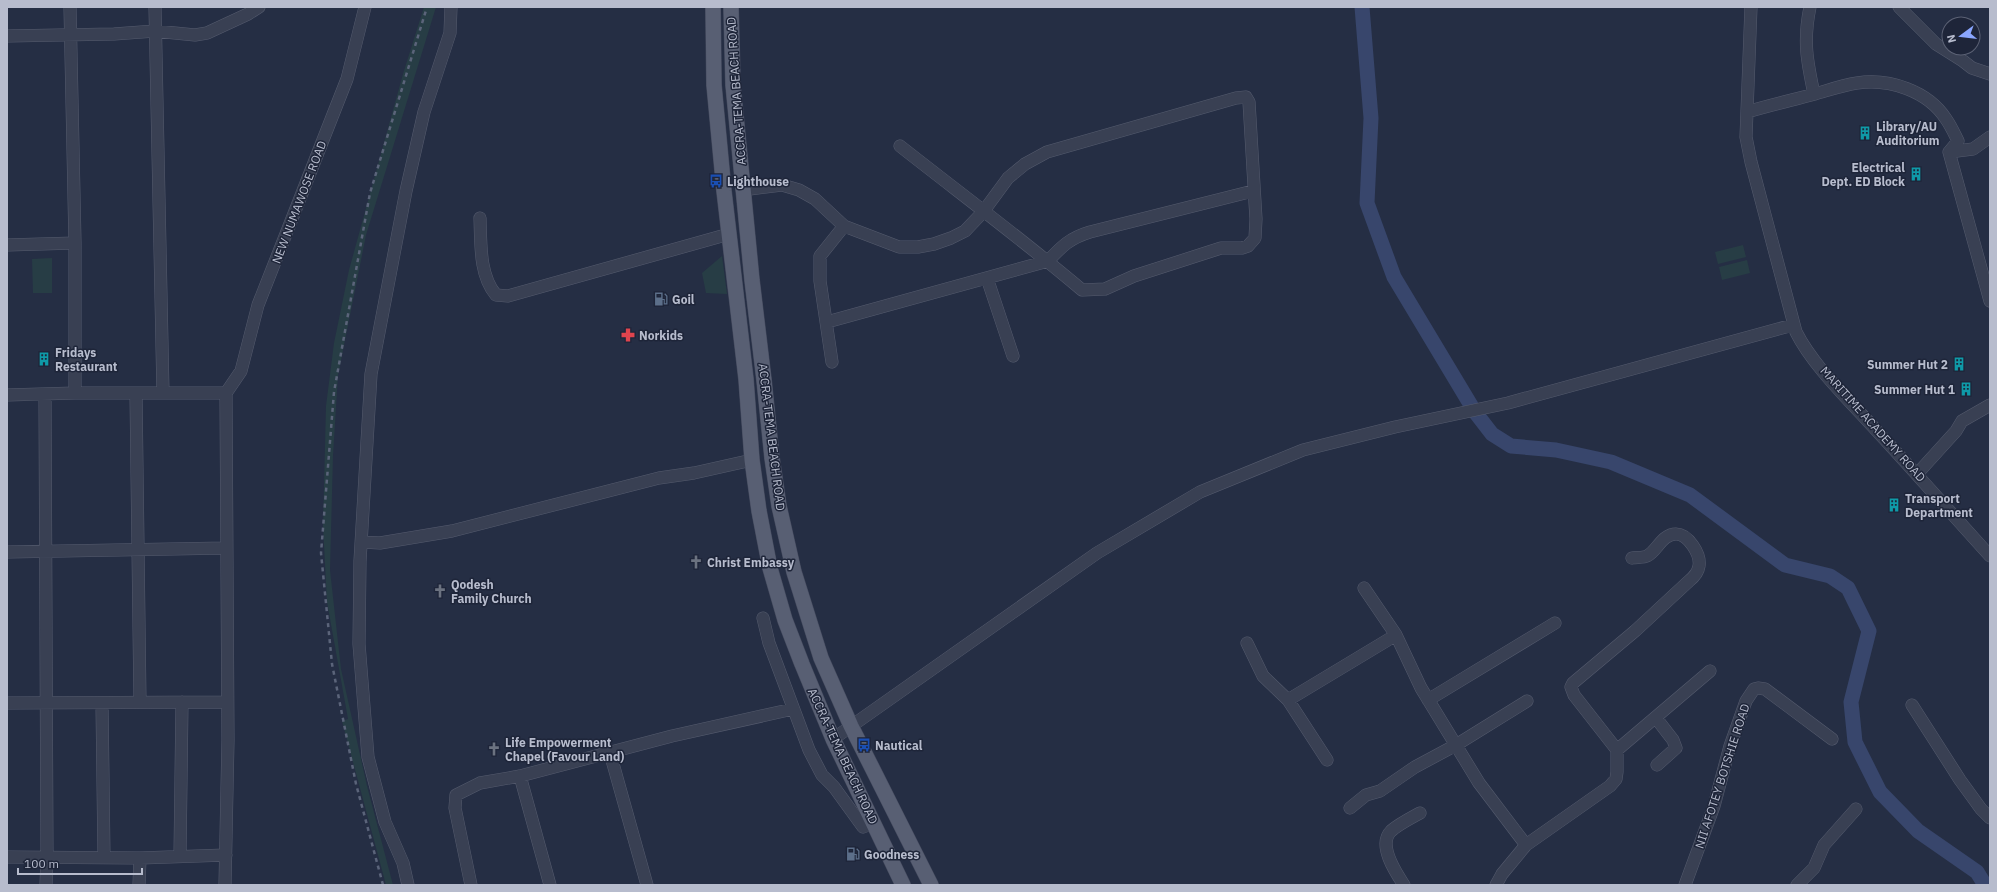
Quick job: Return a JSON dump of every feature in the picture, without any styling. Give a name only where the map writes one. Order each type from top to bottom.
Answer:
[{"type":"main road","name":"ACCRA-TEMA BEACH ROAD","points":[[713,7],[714,85],[729,234],[746,379],[752,460],[759,511],[770,568],[785,620],[833,739],[903,885]]},
{"type":"main road","name":"ACCRA-TEMA BEACH ROAD","points":[[731,7],[733,84],[742,190],[772,458],[789,550],[806,617],[821,658],[852,726],[931,885]]},
{"type":"main road","points":[[752,460],[772,458]]},
{"type":"street","points":[[70,7],[72,34],[75,243],[75,393]]},
{"type":"street","points":[[155,7],[163,393]]},
{"type":"street","points":[[7,36],[155,32],[195,35],[207,33],[248,14],[259,7]]},
{"type":"street","name":"NEW NUMAWOSE ROAD","points":[[226,393],[241,371],[258,305],[347,79],[365,7]]},
{"type":"street","points":[[408,885],[403,863],[385,822],[368,757],[359,644],[360,561],[371,374],[406,191],[424,112],[450,33],[451,7]]},
{"type":"street","name":"MARITIME ACADEMY ROAD","points":[[1751,7],[1746,137],[1775,248],[1793,325],[1802,344],[1833,383],[1990,556]]},
{"type":"street","points":[[1810,7],[1805,35],[1808,63],[1814,94]]},
{"type":"street","points":[[1898,7],[1936,44],[1972,68],[1990,74]]},
{"type":"street","points":[[1747,112],[1849,84],[1873,82],[1891,84],[1915,92],[1930,102],[1946,118],[1958,141],[1949,152]]},
{"type":"street","points":[[742,190],[782,185],[799,190],[815,199],[844,226],[899,246],[918,247],[934,244],[965,231],[983,212],[1008,178],[1025,164],[1047,152],[1242,97],[1248,98],[1249,102],[1253,191],[1256,219],[1255,238],[1248,246],[1242,248],[1220,248],[1134,276],[1105,289],[1082,290],[1048,261],[983,212],[900,146]]},
{"type":"street","points":[[1949,152],[1973,149],[1990,137]]},
{"type":"street","points":[[1949,152],[1990,301]]},
{"type":"street","points":[[827,322],[1048,261],[1065,243],[1075,237],[1253,191]]},
{"type":"street","points":[[480,218],[482,258],[488,286],[496,295],[508,296],[729,234]]},
{"type":"street","points":[[832,362],[820,281],[820,256],[844,226]]},
{"type":"street","points":[[7,245],[75,243]]},
{"type":"street","points":[[987,278],[1012,356]]},
{"type":"street","points":[[833,739],[1097,553],[1200,492],[1303,450],[1395,427],[1495,406],[1793,325]]},
{"type":"street","points":[[7,395],[75,393],[226,393],[228,740],[225,885]]},
{"type":"street","points":[[136,393],[140,702]]},
{"type":"street","points":[[45,395],[46,885]]},
{"type":"street","points":[[1917,474],[1956,431],[1962,421],[1990,405]]},
{"type":"street","points":[[362,542],[380,543],[452,531],[659,478],[694,473],[752,460]]},
{"type":"street","points":[[1496,885],[1502,874],[1526,844],[1610,786],[1616,779],[1617,750],[1574,695],[1571,688],[1573,683],[1635,631],[1689,581],[1696,574],[1700,565],[1698,553],[1694,547],[1682,536],[1676,534],[1670,535],[1647,556],[1632,558]]},
{"type":"street","points":[[7,552],[138,551],[226,548]]},
{"type":"street","points":[[1364,588],[1396,635],[1428,700],[1479,783],[1526,844]]},
{"type":"street","points":[[762,618],[793,709],[809,750],[822,775],[834,787],[864,827],[874,823]]},
{"type":"street","points":[[1428,700],[1554,623]]},
{"type":"street","points":[[1288,700],[1396,635]]},
{"type":"street","points":[[1247,643],[1263,676],[1288,700],[1327,760]]},
{"type":"street","points":[[1617,750],[1710,671]]},
{"type":"street","name":"NII AFOTEY BOTSHIE ROAD","points":[[1685,885],[1714,806],[1730,746],[1746,701],[1754,689],[1765,689],[1832,739]]},
{"type":"street","points":[[1350,808],[1366,795],[1380,791],[1415,767],[1456,745],[1527,701]]},
{"type":"street","points":[[180,856],[182,702]]},
{"type":"street","points":[[7,703],[227,702]]},
{"type":"street","points":[[102,703],[104,857]]},
{"type":"street","points":[[1912,705],[1960,780],[1981,809],[1990,818]]},
{"type":"street","points":[[471,885],[455,808],[456,795],[480,783],[520,776],[672,736],[793,709]]},
{"type":"street","points":[[1656,718],[1673,740],[1676,748],[1657,765]]},
{"type":"street","points":[[610,753],[647,885]]},
{"type":"street","points":[[520,776],[550,885]]},
{"type":"street","points":[[1797,885],[1814,868],[1824,845],[1856,809]]},
{"type":"street","points":[[1404,885],[1390,862],[1386,849],[1388,836],[1391,831],[1420,813]]},
{"type":"street","points":[[7,857],[140,858],[226,855]]},
{"type":"street","points":[[139,885],[140,858]]},
{"type":"shaded area","points":[[424,7],[436,7],[366,235],[338,375],[333,456],[330,570],[341,669],[367,786],[393,885],[386,885],[342,721],[348,719],[327,602],[323,526],[326,406],[334,343],[349,270],[403,74]]},
{"type":"shaded area","points":[[1743,245],[1746,257],[1718,264],[1715,252]]},
{"type":"shaded area","points":[[722,256],[727,294],[706,293],[702,273]]},
{"type":"shaded area","points":[[52,258],[52,293],[33,293],[32,259]]},
{"type":"shaded area","points":[[1747,260],[1750,273],[1722,280],[1719,267]]},
{"type":"waterway","points":[[1362,7],[1371,118],[1367,203],[1394,277],[1475,412],[1492,434],[1511,446],[1556,450],[1611,462],[1690,495],[1785,565],[1830,576],[1848,588],[1869,631],[1851,702],[1855,742],[1880,792],[1918,831],[1977,872],[1985,885]]},
{"type":"railway","points":[[383,885],[356,784],[332,664],[321,553],[334,392],[370,193],[427,7]]},
{"type":"place","name":"Library/AU Auditorium","points":[[1865,133]]},
{"type":"place","name":"Electrical Dept. ED Block","points":[[1916,174]]},
{"type":"place","name":"Lighthouse","points":[[716,181]]},
{"type":"place","name":"Goil","points":[[661,299]]},
{"type":"place","name":"Norkids","points":[[628,335]]},
{"type":"place","name":"Fridays Restaurant","points":[[44,359]]},
{"type":"place","name":"Summer Hut 2","points":[[1959,364]]},
{"type":"place","name":"Summer Hut 1","points":[[1966,389]]},
{"type":"place","name":"Transport Department","points":[[1894,505]]},
{"type":"place","name":"Christ Embassy","points":[[696,562]]},
{"type":"place","name":"Qodesh Family Church","points":[[440,591]]},
{"type":"place","name":"Nautical","points":[[864,745]]},
{"type":"place","name":"Life Empowerment Chapel (Favour Land)","points":[[494,749]]},
{"type":"place","name":"Goodness","points":[[853,854]]}]
